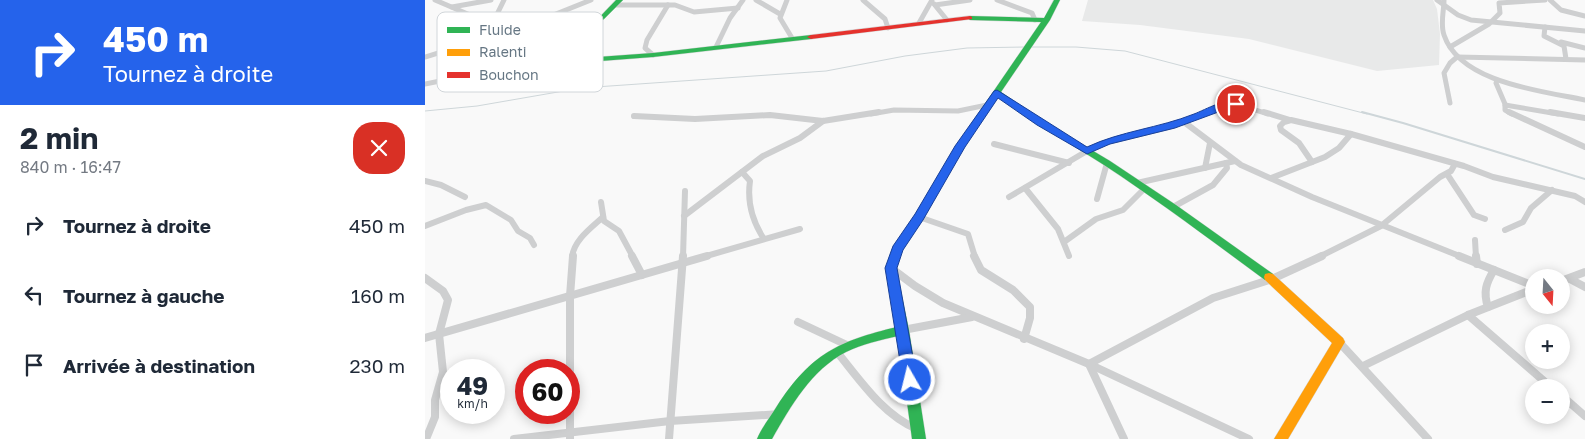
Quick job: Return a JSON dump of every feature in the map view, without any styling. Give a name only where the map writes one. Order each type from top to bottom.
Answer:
[{"type":"street","points":[[435,0],[463,12]]},
{"type":"street","points":[[452,7],[491,0]]},
{"type":"street","points":[[499,12],[504,0]]},
{"type":"street","points":[[560,12],[590,0]]},
{"type":"street","points":[[716,47],[730,18],[743,0]]},
{"type":"street","points":[[756,0],[780,14]]},
{"type":"street","points":[[787,0],[780,14],[783,26],[792,38]]},
{"type":"street","points":[[863,0],[885,19],[888,28]]},
{"type":"street","points":[[931,2],[970,0]]},
{"type":"street","points":[[997,0],[1029,11],[1035,20]]},
{"type":"street","points":[[918,434],[903,330],[891,268],[897,249],[919,217],[960,146],[1044,25],[1057,0]]},
{"type":"street","points":[[1437,0],[1465,18],[1585,31]]},
{"type":"street","points":[[1450,47],[1491,22],[1500,13],[1496,2],[1545,0]]},
{"type":"street","points":[[1550,0],[1553,6],[1559,9],[1585,16]]},
{"type":"street","points":[[603,18],[618,2],[667,5],[673,2],[694,12],[737,8]]},
{"type":"street","points":[[919,23],[931,2]]},
{"type":"street","points":[[931,2],[947,20]]},
{"type":"street","points":[[1444,3],[1443,28],[1450,47],[1457,57],[1497,80],[1585,100]]},
{"type":"street","points":[[653,55],[645,48],[647,40],[667,5]]},
{"type":"street","points":[[603,59],[826,36],[947,20],[977,18],[1035,20],[1044,25]]},
{"type":"street","points":[[1545,27],[1544,36],[1585,48]]},
{"type":"street","points":[[1557,41],[1564,46],[1566,59]]},
{"type":"street","points":[[425,58],[437,54]]},
{"type":"street","points":[[1450,103],[1443,73],[1446,65],[1457,57],[1585,60]]},
{"type":"street","points":[[1497,80],[1496,83],[1505,105],[1505,110],[1585,147]]},
{"type":"street","points":[[997,93],[1040,123],[1107,163],[1173,207],[1272,279],[1363,366],[1428,439]]},
{"type":"street","points":[[1009,197],[1087,151],[1115,139],[1184,122],[1227,105],[1236,104],[1464,166],[1493,177],[1575,196],[1585,202]]},
{"type":"street","points":[[634,116],[695,120],[770,116],[823,121],[894,110],[959,112],[987,105]]},
{"type":"street","points":[[1505,105],[1585,118]]},
{"type":"street","points":[[1291,120],[1284,122],[1280,129],[1285,135],[1299,143],[1312,162]]},
{"type":"street","points":[[685,216],[763,156],[800,138],[823,121]]},
{"type":"street","points":[[1184,122],[1235,161],[1381,226],[1525,284]]},
{"type":"street","points":[[1271,178],[1294,171],[1338,149],[1351,134]]},
{"type":"street","points":[[1205,168],[1210,143]]},
{"type":"street","points":[[994,144],[1069,163]]},
{"type":"street","points":[[1064,242],[1096,219],[1123,210],[1141,186],[1235,161]]},
{"type":"street","points":[[1097,199],[1107,163]]},
{"type":"street","points":[[1173,207],[1213,185],[1227,168],[1226,163]]},
{"type":"street","points":[[1089,364],[1213,298],[1272,279],[1360,238],[1381,226],[1440,177],[1451,171],[1455,164]]},
{"type":"street","points":[[742,172],[750,181],[750,199],[754,224],[764,238]]},
{"type":"street","points":[[1447,174],[1474,215],[1485,219]]},
{"type":"street","points":[[425,181],[441,184],[465,198]]},
{"type":"street","points":[[1025,188],[1049,214],[1064,242],[1069,256]]},
{"type":"street","points":[[1505,230],[1523,222],[1531,208],[1552,190]]},
{"type":"street","points":[[669,439],[683,262],[685,191]]},
{"type":"street","points":[[601,202],[603,217],[607,224],[619,231],[641,275]]},
{"type":"street","points":[[425,226],[459,212],[487,205],[511,220],[515,227],[530,238],[534,245]]},
{"type":"street","points":[[570,436],[570,296],[573,249],[585,233],[603,217]]},
{"type":"street","points":[[919,217],[968,234],[974,256],[981,270],[1013,290],[1029,305],[1031,310],[1030,318],[1024,338]]},
{"type":"street","points":[[425,338],[800,229]]},
{"type":"street","points":[[1475,240],[1477,264]]},
{"type":"street","points":[[891,268],[943,304],[1089,364],[1249,439]]},
{"type":"street","points":[[1488,307],[1483,295],[1484,288],[1494,270]]},
{"type":"street","points":[[1570,278],[1585,272]]},
{"type":"street","points":[[425,278],[443,291],[448,300],[439,334],[443,372],[435,400],[435,417],[426,439]]},
{"type":"street","points":[[1570,282],[1585,287]]},
{"type":"street","points":[[1363,366],[1468,315],[1525,292]]},
{"type":"street","points":[[1468,315],[1542,379]]},
{"type":"street","points":[[764,439],[808,374],[822,361],[837,352],[849,346],[903,330],[972,317]]},
{"type":"street","points":[[799,322],[849,346]]},
{"type":"street","points":[[1281,439],[1339,342]]},
{"type":"street","points":[[837,352],[884,407],[918,434]]},
{"type":"street","points":[[1089,364],[1125,439]]},
{"type":"street","points":[[1570,403],[1585,416]]},
{"type":"street","points":[[515,439],[570,436],[670,421],[780,414]]},
{"type":"shaded area","points":[[1088,0],[1433,0],[1437,9],[1440,34],[1439,65],[1377,71],[1249,39],[1140,25],[1082,21]]},
{"type":"waterway","points":[[603,86],[826,71],[905,56],[967,48],[1025,47]]},
{"type":"waterway","points":[[1030,47],[1076,47],[1125,51],[1367,114]]},
{"type":"waterway","points":[[425,111],[477,106],[558,92]]},
{"type":"waterway","points":[[1362,112],[1585,179]]},
{"type":"traffic: fast","points":[[603,17],[620,0]]},
{"type":"traffic: fast","points":[[919,439],[903,330],[891,268],[897,249],[919,217],[960,146],[1041,29],[1057,0]]},
{"type":"traffic: fast","points":[[970,18],[1047,20]]},
{"type":"traffic: fast","points":[[603,59],[811,37]]},
{"type":"traffic: fast","points":[[997,93],[1040,123],[1107,163],[1173,207],[1269,277]]},
{"type":"traffic: fast","points":[[764,439],[797,388],[816,366],[841,349],[871,338],[903,330]]},
{"type":"traffic: slow","points":[[1269,277],[1339,342],[1281,439]]},
{"type":"traffic: jam","points":[[811,37],[970,18]]},
{"type":"route","points":[[910,380],[891,268],[897,249],[919,217],[960,146],[997,93],[1040,123],[1087,151],[1107,142],[1172,126],[1227,105],[1236,104]]}]
